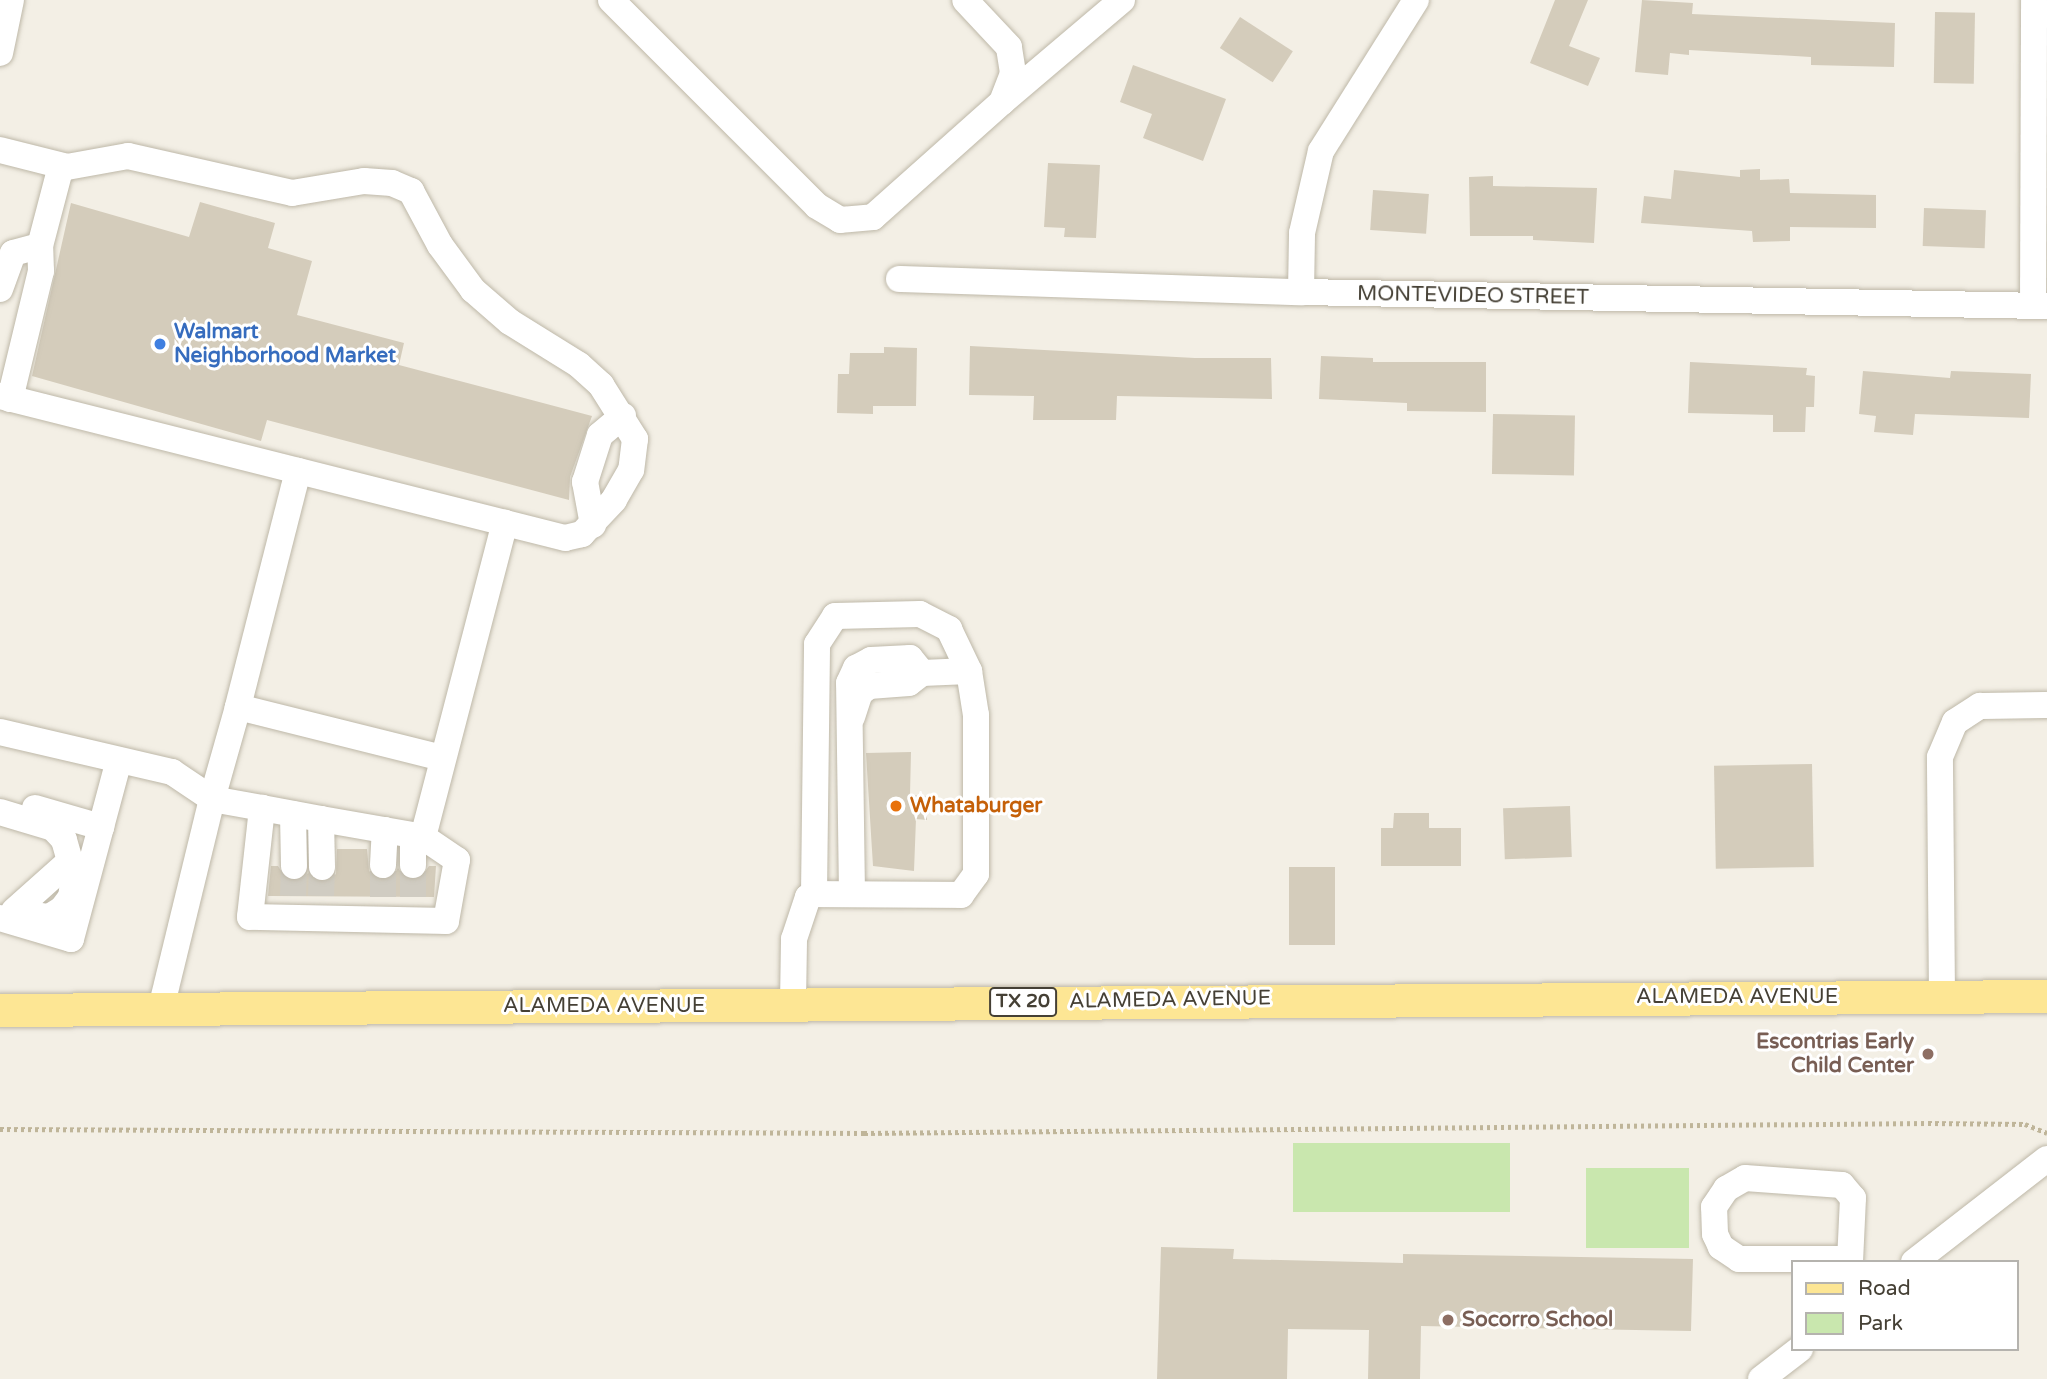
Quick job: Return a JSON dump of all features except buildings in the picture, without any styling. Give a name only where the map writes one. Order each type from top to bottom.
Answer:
[{"type":"main road","name":"ALAMEDA AVENUE","points":[[0,1010],[1942,996],[2044,999]]},
{"type":"street","points":[[0,53],[11,0]]},
{"type":"street","points":[[611,0],[817,206],[840,220],[873,217],[1122,0]]},
{"type":"street","points":[[965,0],[1009,47],[1013,73],[1002,102]]},
{"type":"street","points":[[1301,292],[1302,233],[1321,151],[1416,0]]},
{"type":"street","points":[[2034,0],[2040,305]]},
{"type":"street","points":[[0,150],[61,166],[128,156],[292,193],[364,181],[392,183],[411,191],[440,245],[473,290],[510,322],[579,365],[601,385],[635,439],[631,470],[593,525],[565,538],[5,397],[41,271],[40,246],[61,166]]},
{"type":"street","points":[[0,289],[13,253],[40,246]]},
{"type":"street","name":"MONTEVIDEO STREET","points":[[899,279],[1301,292],[2040,305]]},
{"type":"street","points":[[593,525],[585,482],[600,435],[623,416]]},
{"type":"street","points":[[161,1009],[212,799],[298,471]]},
{"type":"street","points":[[413,865],[418,836],[443,758],[505,523]]},
{"type":"street","points":[[793,1004],[794,939],[808,897],[814,894],[961,895],[976,874],[976,715],[969,671],[949,629],[920,614],[835,616],[817,644],[814,894]]},
{"type":"street","points":[[852,894],[849,683],[856,668],[871,660],[910,658],[922,673],[969,671]]},
{"type":"street","points":[[1942,996],[1940,757],[1955,722],[1980,706],[2047,705]]},
{"type":"street","points":[[238,707],[443,758]]},
{"type":"street","points":[[0,732],[172,772],[212,799],[418,836],[457,860],[446,921],[412,909],[382,908],[292,907],[250,917],[262,808]]},
{"type":"street","points":[[5,913],[71,939],[119,760]]},
{"type":"street","points":[[0,799],[101,827]]},
{"type":"street","points":[[0,812],[53,828],[64,840],[71,860],[71,897],[62,909],[49,918],[5,913]]},
{"type":"street","points":[[293,814],[294,866]]},
{"type":"street","points":[[321,819],[322,867]]},
{"type":"street","points":[[383,865],[385,830]]},
{"type":"street","points":[[1917,1260],[2047,1160]]},
{"type":"street","points":[[1745,1178],[1842,1185],[1853,1198],[1849,1260],[1739,1259],[1721,1247],[1715,1234],[1714,1207],[1726,1189],[1745,1178]]},
{"type":"street","points":[[1761,1379],[1797,1351]]},
{"type":"path","points":[[0,1129],[864,1133],[1928,1123],[2025,1124],[2047,1133]]},
{"type":"green space","points":[[1293,1143],[1510,1143],[1510,1212],[1293,1212]]},
{"type":"green space","points":[[1586,1168],[1689,1168],[1689,1248],[1586,1248]]},
{"type":"tunnel","points":[[383,865],[383,897]]},
{"type":"tunnel","points":[[413,865],[413,897]]},
{"type":"tunnel","points":[[293,896],[294,866]]},
{"type":"tunnel","points":[[321,896],[322,867]]},
{"type":"place","name":"Walmart Neighborhood Market","points":[[160,344]]},
{"type":"place","name":"Whataburger","points":[[896,806]]},
{"type":"place","name":"Escontrias Early Child Center","points":[[1928,1054]]},
{"type":"place","name":"Socorro School","points":[[1448,1320]]}]
